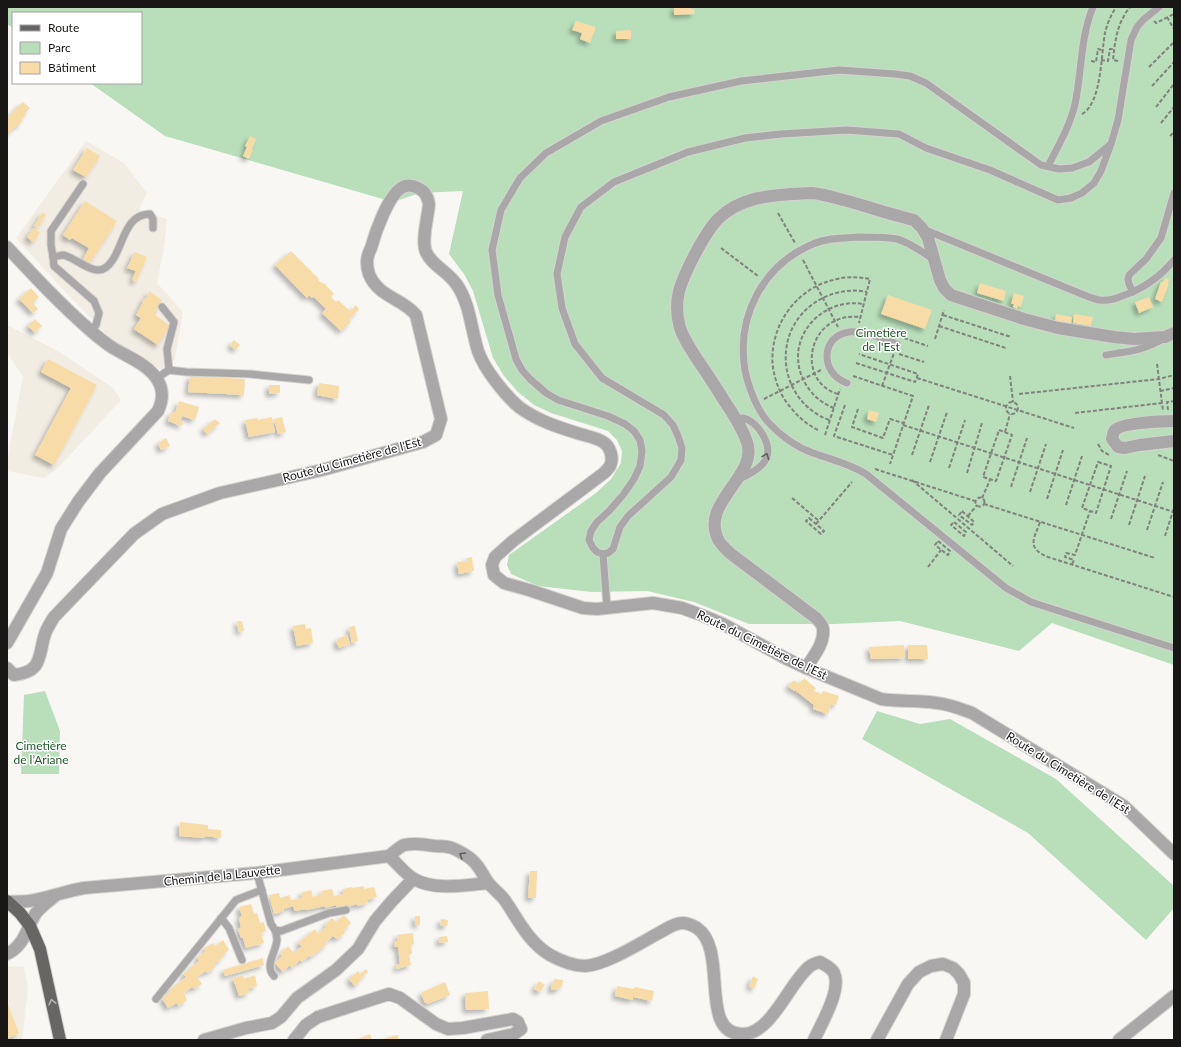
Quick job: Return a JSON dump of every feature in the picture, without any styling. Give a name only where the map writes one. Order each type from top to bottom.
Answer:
[{"type":"main road","points":[[8,902],[20,913],[30,926],[40,949],[60,1040]]},
{"type":"street","name":"Route du Cimetière de l'Est","points":[[7,668],[14,675],[25,674],[33,669],[40,657],[45,633],[54,617],[134,534],[162,514],[220,493],[322,470],[423,442],[436,435],[441,419],[416,316],[411,309],[385,294],[374,284],[369,274],[367,261],[377,227],[393,197],[403,187],[408,185],[420,188],[428,198],[430,204],[424,245],[426,253],[434,263],[449,275],[457,284],[464,297],[479,352],[492,376],[511,399],[530,414],[552,425],[602,441],[609,448],[611,457],[611,465],[604,473],[513,541],[495,557],[492,565],[494,575],[504,582],[583,608],[597,609],[653,603],[682,608],[723,624],[806,668],[881,699],[936,703],[952,706],[972,714],[1124,806],[1174,854]]},
{"type":"street","points":[[806,668],[818,649],[822,639],[823,628],[816,618],[731,554],[719,542],[715,530],[716,513],[724,498],[737,480],[746,462],[748,443],[736,419],[688,346],[681,330],[677,315],[677,298],[683,278],[704,237],[718,219],[736,205],[754,198],[813,193],[836,198],[914,220],[922,228],[928,238],[940,280],[944,288],[951,295],[1040,324],[1086,333],[1134,339],[1170,335]]},
{"type":"street","points":[[7,248],[91,331],[112,347],[142,364],[157,378],[163,394],[162,402],[158,411],[100,473],[78,502],[61,529],[47,573],[7,643]]},
{"type":"street","points":[[1169,418],[1128,424],[1119,427],[1115,430],[1112,439],[1118,447],[1125,448],[1174,441]]},
{"type":"street","name":"Chemin de la Lauvette","points":[[8,902],[29,901],[84,888],[257,873],[389,856],[402,845],[423,844],[452,848],[473,861],[488,883],[503,898],[528,935],[538,946],[550,955],[574,965],[586,966],[601,963],[670,927],[681,923],[690,924],[697,928],[703,933],[709,943],[714,967],[718,1016],[728,1030],[736,1034],[744,1034],[755,1031],[765,1023],[774,1013],[793,984],[810,966],[820,962],[828,966],[834,973],[836,987],[833,999],[814,1040]]},
{"type":"street","points":[[389,856],[413,879],[433,886],[488,883]]},
{"type":"street","points":[[204,1040],[246,1028],[272,1024],[281,1017],[297,998],[336,970],[358,949],[375,921],[413,879]]},
{"type":"street","name":"Chemin de la Lauvette","points":[[7,954],[19,946],[37,912],[56,895]]},
{"type":"street","points":[[877,1040],[908,984],[919,972],[931,966],[943,964],[953,968],[960,974],[964,983],[964,994],[946,1040]]},
{"type":"street","points":[[294,1040],[306,1025],[318,1017],[389,994],[400,998],[436,1024],[448,1029],[463,1028],[513,1019],[518,1022],[521,1029],[514,1034],[488,1040]]},
{"type":"street","points":[[1119,1040],[1174,996]]},
{"type":"lane","points":[[1048,166],[1069,124],[1072,114],[1085,33],[1088,18],[1093,7]]},
{"type":"lane","points":[[1111,144],[1089,162],[1072,168],[1059,169],[1040,165],[926,83],[910,76],[839,70],[741,81],[670,97],[601,121],[546,154],[520,178],[501,210],[492,250],[498,295],[516,359],[522,370],[546,393],[558,400],[608,416],[625,424],[634,430],[640,440],[642,451],[640,466],[634,479],[623,495],[597,522],[591,531],[589,540],[593,548],[597,552],[603,554],[613,549],[620,527],[628,516],[672,477],[681,460],[682,448],[673,425],[664,415],[602,378],[575,344],[562,308],[557,274],[565,236],[581,207],[614,182],[688,152],[745,138],[847,130],[899,134],[926,148],[990,170],[1058,200],[1071,198],[1082,193],[1094,183],[1101,171],[1111,144],[1118,120],[1131,40],[1143,20],[1159,7]]},
{"type":"lane","points":[[83,184],[51,231],[51,245],[54,257],[54,266],[94,301],[99,313],[96,325],[91,331]]},
{"type":"lane","points":[[1133,292],[1129,284],[1129,275],[1146,259],[1161,238],[1174,193]]},
{"type":"lane","points":[[54,257],[62,255],[97,270],[104,268],[111,263],[128,228],[136,217],[143,214],[150,214],[153,219],[153,228]]},
{"type":"lane","points":[[922,228],[1089,297],[1100,300],[1111,300],[1145,286],[1156,278],[1174,260]]},
{"type":"lane","points":[[934,260],[920,250],[898,239],[869,237],[838,238],[827,240],[814,244],[785,260],[765,282],[754,298],[745,322],[743,350],[747,379],[756,403],[768,421],[789,440],[801,448],[840,461],[858,469],[1006,588],[1019,596],[1031,602],[1174,648]]},
{"type":"lane","points":[[162,307],[174,322],[167,349],[169,370]]},
{"type":"lane","points":[[845,382],[833,374],[828,367],[827,358],[830,344],[835,338],[841,334],[857,331],[897,344]]},
{"type":"lane","points":[[1106,355],[1146,348],[1156,344],[1170,335]]},
{"type":"lane","points":[[157,378],[169,370],[250,374],[308,380]]},
{"type":"lane","points":[[736,419],[743,418],[750,421],[758,428],[766,438],[768,450],[766,460],[761,466],[737,480]]},
{"type":"lane","points":[[603,554],[607,608]]},
{"type":"lane","points":[[257,873],[277,940],[270,966],[271,972],[274,976]]},
{"type":"lane","points":[[156,999],[236,900],[262,890]]},
{"type":"lane","points":[[275,930],[281,931],[329,913],[346,910]]},
{"type":"lane","points":[[221,918],[229,928],[242,960]]},
{"type":"path","points":[[1072,114],[1082,114],[1089,108],[1098,88],[1102,50],[1107,26],[1116,7]]},
{"type":"path","points":[[1112,60],[1117,31],[1124,15],[1130,7]]},
{"type":"path","points":[[1167,17],[1174,30]]},
{"type":"path","points":[[1148,67],[1174,42]]},
{"type":"path","points":[[1081,60],[1096,62],[1098,49],[1102,50]]},
{"type":"path","points":[[1102,60],[1108,61],[1110,49],[1114,49]]},
{"type":"path","points":[[1152,86],[1174,62]]},
{"type":"path","points":[[1156,107],[1174,84]]},
{"type":"path","points":[[1161,123],[1174,106]]},
{"type":"path","points":[[1170,136],[1174,132]]},
{"type":"path","points":[[778,213],[841,334]]},
{"type":"path","points":[[721,248],[765,282]]},
{"type":"path","points":[[818,430],[813,428],[797,415],[784,400],[776,383],[772,360],[773,347],[778,329],[790,308],[797,300],[817,286],[834,279],[854,277],[870,279],[857,331]]},
{"type":"path","points":[[829,420],[821,417],[808,408],[798,397],[787,372],[785,355],[787,340],[801,314],[812,304],[830,294],[844,291],[867,292]]},
{"type":"path","points":[[935,339],[944,310]]},
{"type":"path","points":[[943,315],[1012,337]]},
{"type":"path","points":[[939,326],[1006,348]]},
{"type":"path","points":[[882,386],[902,329]]},
{"type":"path","points":[[859,354],[918,374],[917,378]]},
{"type":"path","points":[[856,363],[915,382],[917,378]]},
{"type":"path","points":[[1157,364],[1162,403],[1169,418]]},
{"type":"path","points":[[756,403],[828,367]]},
{"type":"path","points":[[1019,394],[1159,379],[1174,375]]},
{"type":"path","points":[[852,376],[913,396],[890,464]]},
{"type":"path","points":[[1010,376],[1013,402],[1017,405],[1017,410]]},
{"type":"path","points":[[917,378],[1074,428]]},
{"type":"path","points":[[825,435],[829,420],[845,382]]},
{"type":"path","points":[[1160,391],[1174,388]]},
{"type":"path","points":[[1169,418],[1167,402],[1174,401]]},
{"type":"path","points":[[1006,406],[1008,403],[1013,402]]},
{"type":"path","points":[[1074,413],[1162,403]]},
{"type":"path","points":[[845,405],[834,436],[893,455]]},
{"type":"path","points":[[912,455],[929,405]]},
{"type":"path","points":[[1006,406],[1006,411],[1010,414]]},
{"type":"path","points":[[858,409],[852,427],[883,438],[890,419],[1004,458],[1174,511],[1165,536]]},
{"type":"path","points":[[1010,414],[1017,410]]},
{"type":"path","points":[[930,462],[947,412]]},
{"type":"path","points":[[1005,432],[1010,414]]},
{"type":"path","points":[[949,468],[965,420]]},
{"type":"path","points":[[967,473],[982,424]]},
{"type":"path","points":[[999,430],[1005,432],[1012,435],[996,482],[983,477],[999,430]]},
{"type":"path","points":[[1011,487],[1027,438]]},
{"type":"path","points":[[1030,492],[1046,444]]},
{"type":"path","points":[[1047,499],[1063,450]]},
{"type":"path","points":[[1066,505],[1082,456]]},
{"type":"path","points":[[1098,462],[1111,466],[1103,489],[1096,513],[1082,508],[1098,462]]},
{"type":"path","points":[[858,469],[862,466],[866,466],[975,501],[977,505]]},
{"type":"path","points":[[1111,519],[1127,471]]},
{"type":"path","points":[[1129,525],[1145,476]]},
{"type":"path","points":[[912,480],[1013,566]]},
{"type":"path","points":[[984,504],[982,498],[990,480]]},
{"type":"path","points":[[816,524],[852,482]]},
{"type":"path","points":[[1147,530],[1163,482]]},
{"type":"path","points":[[792,498],[819,521]]},
{"type":"path","points":[[975,501],[978,498],[982,498]]},
{"type":"path","points":[[968,516],[977,505],[980,506],[984,504],[1154,558]]},
{"type":"path","points":[[962,511],[968,516],[974,522],[972,525],[959,515],[962,511]]},
{"type":"path","points":[[1072,564],[1074,560],[1065,557],[1066,553],[1075,555],[1090,511]]},
{"type":"path","points":[[808,518],[816,524],[824,531],[821,534],[806,521],[808,518]]},
{"type":"path","points":[[960,527],[965,520]]},
{"type":"path","points":[[954,522],[960,527],[966,532],[964,536],[951,525],[954,522]]},
{"type":"path","points":[[1040,522],[1034,541],[1034,548],[1036,552],[1174,597]]},
{"type":"path","points":[[928,567],[942,550]]},
{"type":"shaded area","points":[[86,141],[124,163],[147,193],[139,210],[167,219],[164,247],[157,283],[183,312],[175,359],[162,370],[110,338],[16,238]]},
{"type":"shaded area","points":[[7,325],[58,351],[113,388],[121,400],[57,469],[44,478],[7,471],[7,461],[23,376],[7,353]]},
{"type":"shaded area","points":[[7,966],[24,967],[28,989],[22,1040],[7,1040]]},
{"type":"green space","name":"Cimetière de l'Est","points":[[7,7],[1174,7],[1174,665],[1052,623],[1019,651],[900,621],[835,624],[749,624],[694,602],[647,591],[592,592],[538,586],[511,574],[507,565],[509,555],[596,493],[611,479],[621,463],[622,451],[617,440],[608,431],[551,413],[534,405],[518,392],[504,376],[493,358],[473,291],[464,274],[449,254],[463,191],[420,193],[393,202],[165,136],[91,84],[142,84],[142,12],[12,12],[12,27],[7,24]]},
{"type":"green space","name":"Cimetière de l’Ariane","points":[[45,691],[60,731],[59,774],[21,774],[24,695]]},
{"type":"green space","points":[[877,711],[920,724],[950,719],[1056,779],[1174,886],[1174,908],[1146,940],[1028,833],[862,739]]},
{"type":"building","points":[[674,7],[691,7],[691,9],[694,9],[695,14],[674,15]]},
{"type":"building","points":[[576,21],[596,27],[590,43],[580,39],[582,33],[572,30]]},
{"type":"building","points":[[631,30],[631,39],[616,39],[616,31]]},
{"type":"building","points":[[23,102],[30,108],[24,114],[26,115],[18,126],[17,125],[7,135],[7,118]]},
{"type":"building","points":[[250,136],[256,139],[249,159],[243,156],[247,147],[245,146]]},
{"type":"building","points":[[87,148],[100,156],[86,177],[73,170]]},
{"type":"building","points":[[85,201],[117,221],[90,263],[83,259],[89,248],[72,238],[70,240],[63,235]]},
{"type":"building","points":[[43,212],[46,215],[37,228],[34,226]]},
{"type":"building","points":[[34,228],[40,233],[33,242],[27,237]]},
{"type":"building","points":[[291,251],[319,279],[318,281],[325,284],[334,294],[331,297],[336,302],[338,300],[350,311],[356,305],[359,309],[349,320],[351,322],[341,331],[322,313],[326,309],[314,297],[312,298],[309,295],[307,298],[275,265]]},
{"type":"building","points":[[135,252],[147,257],[136,282],[132,280],[136,271],[127,268]]},
{"type":"building","points":[[1165,278],[1169,279],[1169,284],[1162,302],[1155,299],[1161,282],[1163,282]]},
{"type":"building","points":[[980,283],[1006,291],[1004,301],[977,293]]},
{"type":"building","points":[[31,288],[39,297],[33,303],[38,309],[33,313],[19,299]]},
{"type":"building","points":[[149,291],[162,300],[155,312],[157,312],[155,315],[170,324],[158,345],[134,329],[141,318],[136,315],[143,302],[142,301],[147,297]]},
{"type":"building","points":[[1014,293],[1024,296],[1021,307],[1018,306],[1017,309],[1013,307],[1014,304],[1011,304]]},
{"type":"building","points":[[888,295],[932,310],[925,329],[881,314]]},
{"type":"building","points":[[1149,297],[1153,307],[1139,313],[1135,302]]},
{"type":"building","points":[[1056,314],[1072,317],[1071,324],[1055,322]]},
{"type":"building","points":[[1074,314],[1093,317],[1091,326],[1073,323]]},
{"type":"building","points":[[35,319],[42,326],[35,333],[28,326]]},
{"type":"building","points":[[234,340],[240,345],[236,350],[230,345]]},
{"type":"building","points":[[48,359],[97,385],[54,465],[35,455],[71,388],[41,372]]},
{"type":"building","points":[[190,376],[245,379],[244,395],[188,392]]},
{"type":"building","points":[[319,383],[339,386],[338,399],[317,395]]},
{"type":"building","points":[[269,385],[280,385],[280,393],[269,394]]},
{"type":"building","points":[[179,401],[199,407],[195,420],[182,416],[180,421],[183,422],[182,426],[168,421],[171,412],[175,413]]},
{"type":"building","points":[[869,410],[879,413],[876,422],[867,419]]},
{"type":"building","points":[[272,417],[275,432],[249,437],[245,420],[257,418],[258,420]]},
{"type":"building","points":[[282,417],[286,432],[278,434],[274,419]]},
{"type":"building","points":[[215,419],[220,423],[207,434],[203,429]]},
{"type":"building","points":[[166,438],[170,446],[161,450],[158,443]]},
{"type":"building","points":[[472,557],[474,571],[459,574],[457,562],[467,561],[467,558]]},
{"type":"building","points":[[237,621],[242,621],[244,631],[239,632]]},
{"type":"building","points":[[305,624],[306,629],[311,628],[313,643],[297,646],[293,626]]},
{"type":"building","points":[[355,626],[358,641],[352,643],[349,627]]},
{"type":"building","points":[[347,635],[350,644],[339,648],[336,641]]},
{"type":"building","points":[[904,645],[905,658],[871,659],[869,647]]},
{"type":"building","points":[[908,645],[927,645],[928,659],[908,659]]},
{"type":"building","points":[[804,678],[816,688],[814,691],[822,694],[823,691],[839,696],[836,705],[831,704],[828,714],[813,709],[814,705],[788,686],[794,680],[799,684]]},
{"type":"building","points":[[180,822],[208,825],[208,829],[221,830],[221,838],[205,836],[204,838],[179,836]]},
{"type":"building","points":[[530,871],[537,871],[536,898],[528,898]]},
{"type":"building","points":[[364,886],[364,889],[374,887],[377,897],[367,900],[368,903],[357,906],[357,904],[337,908],[336,905],[325,908],[325,906],[295,911],[293,906],[274,914],[269,895],[279,893],[280,898],[290,895],[291,900],[302,898],[301,893],[311,890],[313,897],[322,894],[321,891],[332,889],[334,896],[343,894],[343,889]]},
{"type":"building","points":[[251,904],[254,914],[257,913],[260,923],[264,922],[266,931],[261,933],[264,943],[246,948],[238,929],[241,928],[239,918],[242,916],[239,907]]},
{"type":"building","points":[[344,915],[351,923],[344,930],[345,933],[337,939],[333,936],[326,942],[327,944],[311,957],[309,956],[302,962],[300,960],[292,968],[290,965],[283,972],[275,963],[282,956],[280,954],[288,946],[294,953],[302,946],[298,943],[315,929],[318,934],[326,927],[325,925],[332,918],[336,922]]},
{"type":"building","points":[[415,916],[420,916],[420,925],[415,925]]},
{"type":"building","points":[[441,919],[448,920],[447,926],[440,926]]},
{"type":"building","points":[[413,933],[414,944],[411,945],[412,953],[409,955],[411,965],[397,969],[396,965],[400,964],[398,947],[395,947],[394,941],[398,941],[397,935]]},
{"type":"building","points":[[447,936],[448,942],[439,943],[439,937]]},
{"type":"building","points":[[223,940],[229,950],[222,956],[223,958],[214,964],[216,967],[197,977],[202,984],[194,989],[192,987],[184,993],[187,1000],[178,1006],[177,1003],[168,1008],[162,998],[170,992],[169,990],[186,977],[183,974],[199,961],[197,957],[206,951],[204,948],[213,943],[215,946]]},
{"type":"building","points":[[263,958],[264,965],[225,976],[223,970]]},
{"type":"building","points":[[366,969],[368,972],[355,986],[349,979],[358,971],[360,974]]},
{"type":"building","points":[[243,975],[244,979],[255,975],[257,986],[248,989],[249,993],[239,996],[233,978]]},
{"type":"building","points":[[753,976],[758,979],[754,989],[749,986]]},
{"type":"building","points":[[554,979],[563,980],[562,987],[559,987],[558,990],[551,990],[551,983],[554,984]]},
{"type":"building","points":[[539,981],[545,985],[540,992],[534,989]]},
{"type":"building","points":[[445,982],[450,995],[427,1004],[426,1002],[425,1003],[421,993]]},
{"type":"building","points":[[617,986],[634,989],[635,987],[654,991],[652,1001],[633,997],[633,1000],[615,996]]},
{"type":"building","points":[[488,991],[489,1009],[466,1010],[465,993]]},
{"type":"building","points":[[7,1002],[19,1033],[7,1039]]},
{"type":"building","points":[[370,1034],[372,1040],[357,1040],[361,1038]]},
{"type":"building","points":[[398,1035],[399,1040],[381,1040],[392,1036]]}]
